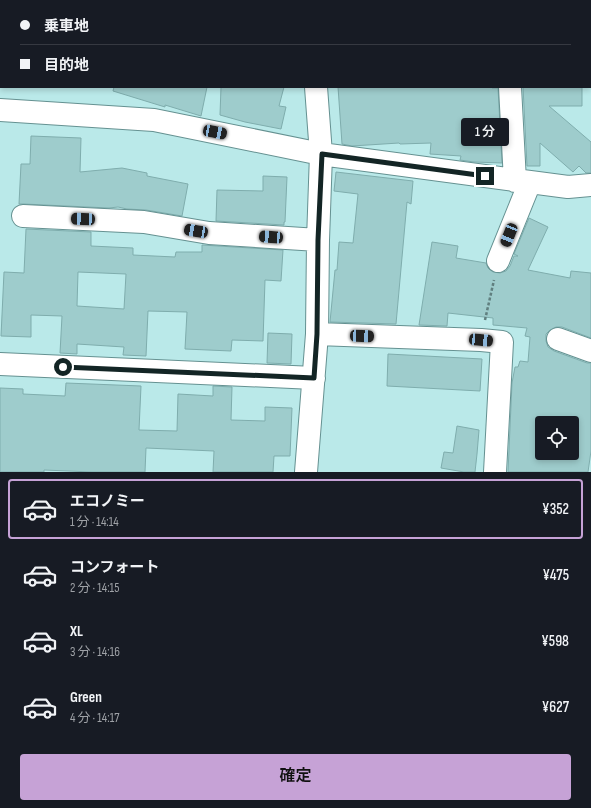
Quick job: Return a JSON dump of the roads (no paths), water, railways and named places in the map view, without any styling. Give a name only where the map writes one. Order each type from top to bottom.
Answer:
[{"type":"street","points":[[306,472],[317,334],[318,240],[322,154],[316,88]]},
{"type":"street","points":[[498,261],[522,182],[510,88]]},
{"type":"street","points":[[0,110],[154,120],[322,154],[522,182],[568,187],[591,185]]},
{"type":"street","points":[[23,216],[144,222],[209,233],[318,240]]},
{"type":"street","points":[[317,334],[502,342],[495,472]]},
{"type":"street","points":[[558,339],[591,351]]},
{"type":"street","points":[[0,364],[314,378]]}]
